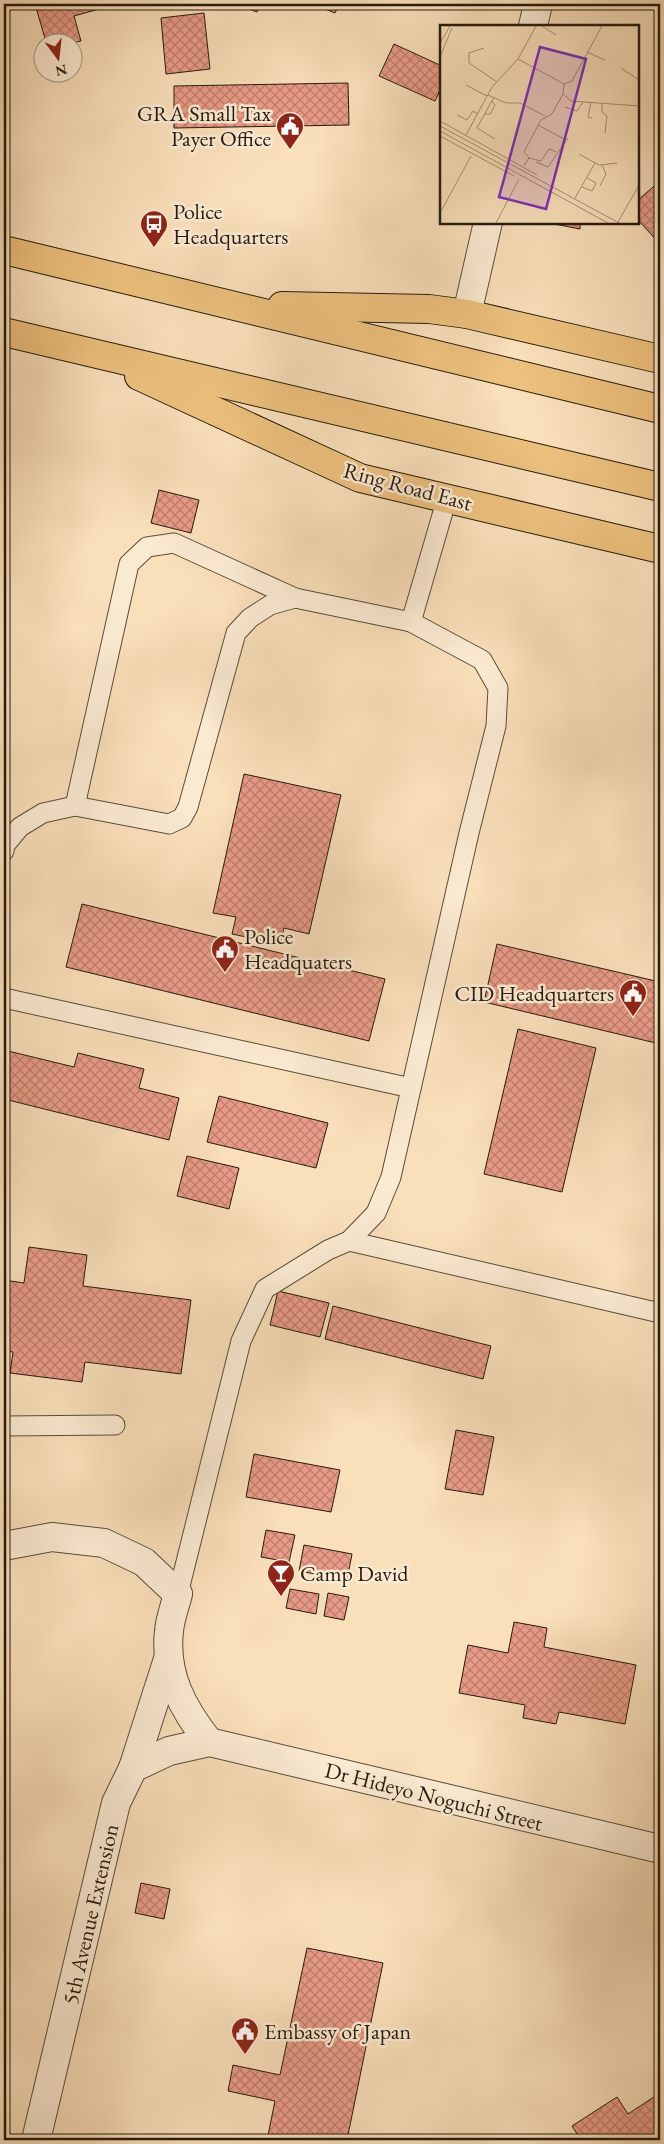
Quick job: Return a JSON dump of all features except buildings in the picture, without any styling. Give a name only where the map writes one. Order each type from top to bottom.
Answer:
[{"type":"main road","points":[[4,250],[660,410]]},
{"type":"main road","points":[[227,304],[429,309],[466,314],[660,359]]},
{"type":"main road","name":"Ring Road East","points":[[4,332],[660,487]]},
{"type":"main road","name":"Ring Road East","points":[[85,352],[360,478],[660,549]]},
{"type":"street","points":[[533,25],[538,4]]},
{"type":"street","points":[[466,314],[488,224]]},
{"type":"street","points":[[4,1546],[52,1537],[104,1544],[144,1562],[178,1594],[169,1630],[168,1660],[176,1690],[190,1718],[208,1742],[170,1751],[133,1768]]},
{"type":"street","name":"5th Avenue Extension","points":[[36,2140],[116,1803],[133,1768],[168,1660]]},
{"type":"street","name":"Dr Hideyo Noguchi Street","points":[[208,1742],[660,1849]]},
{"type":"lane","points":[[411,622],[446,498]]},
{"type":"lane","points":[[75,806],[129,564],[147,547],[174,543],[295,598],[411,622],[482,660],[498,688],[496,726],[469,833],[391,1177],[376,1212],[349,1241],[328,1250],[265,1289],[241,1341],[178,1594]]},
{"type":"lane","points":[[4,851],[5,846],[20,827],[43,813],[75,806],[169,824],[182,818],[188,807],[236,633],[250,618],[270,605],[295,598]]},
{"type":"lane","points":[[4,998],[411,1088]]},
{"type":"lane","points":[[349,1241],[660,1313]]},
{"type":"lane","points":[[4,1426],[115,1424]]},
{"type":"place","name":"GRA Small Tax Payer Office","points":[[290,150]]},
{"type":"place","name":"Police Headquarters","points":[[154,248]]},
{"type":"place","name":"Police Headquaters","points":[[225,973]]},
{"type":"place","name":"CID Headquarters","points":[[633,1017]]},
{"type":"place","name":"Camp David","points":[[281,1597]]},
{"type":"place","name":"Embassy of Japan","points":[[245,2055]]}]
